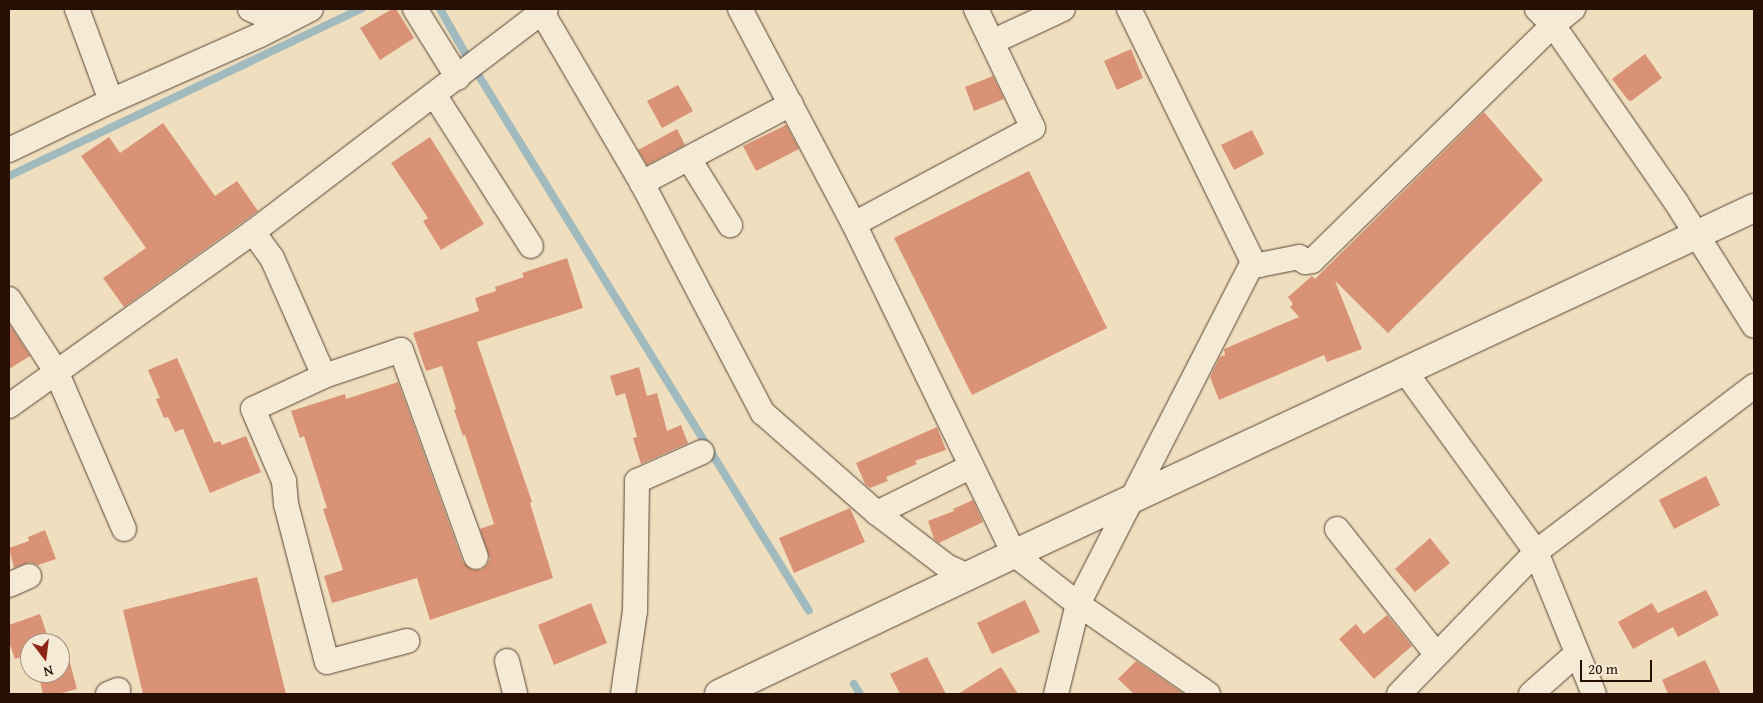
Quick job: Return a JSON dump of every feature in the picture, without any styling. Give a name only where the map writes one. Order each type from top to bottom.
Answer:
[{"type":"street","points":[[77,9],[111,101]]},
{"type":"street","points":[[250,9],[283,24]]},
{"type":"street","points":[[9,150],[111,101],[283,24],[311,9]]},
{"type":"street","points":[[414,9],[468,70]]},
{"type":"street","points":[[740,9],[854,224],[1014,554],[1078,604],[1208,694]]},
{"type":"street","points":[[854,224],[1032,128],[976,9]]},
{"type":"street","points":[[992,42],[1063,9]]},
{"type":"street","points":[[1129,9],[1252,262],[1259,265],[1299,258],[1305,262],[1312,261],[1545,17],[1573,9]]},
{"type":"street","points":[[9,406],[253,232],[435,96],[542,10],[642,183],[763,413],[877,512],[948,567],[968,576]]},
{"type":"street","points":[[1545,17],[1697,233],[1754,326]]},
{"type":"street","points":[[435,96],[531,246]]},
{"type":"street","points":[[642,183],[791,104]]},
{"type":"street","points":[[689,159],[730,225]]},
{"type":"street","points":[[719,694],[1404,370],[1754,208]]},
{"type":"street","points":[[253,232],[272,258],[324,376]]},
{"type":"street","points":[[1056,694],[1078,604],[1252,262]]},
{"type":"street","points":[[9,299],[56,371],[124,529]]},
{"type":"street","points":[[407,641],[328,662],[286,504],[284,481],[254,409],[324,376],[402,350],[476,557]]},
{"type":"street","points":[[1404,370],[1536,552],[1576,654],[1594,694]]},
{"type":"street","points":[[1399,694],[1536,552],[1754,386]]},
{"type":"street","points":[[623,694],[635,611],[638,481],[702,452]]},
{"type":"street","points":[[877,512],[960,472]]},
{"type":"street","points":[[1336,529],[1436,654]]},
{"type":"street","points":[[1531,694],[1576,654]]},
{"type":"street","points":[[507,661],[515,694]]},
{"type":"building","points":[[392,9],[396,9],[414,38],[380,60],[360,28]]},
{"type":"building","points":[[1131,49],[1143,78],[1117,90],[1104,61]]},
{"type":"building","points":[[1645,54],[1662,78],[1631,101],[1628,100],[1612,79]]},
{"type":"building","points":[[993,76],[1004,99],[974,111],[965,87]]},
{"type":"building","points":[[678,85],[693,111],[662,128],[647,101]]},
{"type":"building","points":[[1484,112],[1543,180],[1388,333],[1335,281],[1362,349],[1327,362],[1324,355],[1219,400],[1210,377],[1220,357],[1225,355],[1224,349],[1299,317],[1290,307],[1293,304],[1288,297],[1312,276],[1315,279]]},
{"type":"building","points":[[163,123],[215,196],[237,181],[258,211],[124,307],[103,278],[146,248],[81,156],[109,137],[120,153]]},
{"type":"building","points":[[786,125],[799,149],[756,171],[743,146]]},
{"type":"building","points":[[677,129],[685,145],[647,165],[638,150]]},
{"type":"building","points":[[1252,130],[1264,154],[1234,170],[1221,145]]},
{"type":"building","points":[[430,137],[484,224],[441,250],[423,221],[428,218],[391,163]]},
{"type":"building","points":[[1029,171],[1107,328],[972,395],[894,238]]},
{"type":"building","points":[[567,258],[583,308],[477,342],[532,502],[530,503],[553,578],[430,620],[417,578],[332,603],[324,576],[343,570],[323,509],[327,508],[304,436],[300,438],[291,411],[345,394],[346,399],[398,382],[463,562],[473,570],[481,570],[490,559],[480,529],[494,524],[465,435],[463,436],[454,410],[456,409],[442,366],[426,371],[413,333],[479,311],[475,298],[496,291],[495,287],[524,277],[522,273]]},
{"type":"building","points":[[9,324],[30,356],[9,369]]},
{"type":"building","points":[[177,358],[214,443],[220,441],[222,445],[246,436],[261,472],[210,493],[183,429],[175,432],[168,417],[164,418],[156,399],[160,398],[148,370]]},
{"type":"building","points":[[639,367],[647,396],[657,393],[667,431],[681,425],[688,443],[641,464],[633,438],[637,437],[625,393],[616,396],[610,376]]},
{"type":"building","points":[[937,427],[946,450],[915,461],[917,464],[886,477],[888,481],[870,488],[865,484],[856,463]]},
{"type":"building","points":[[1706,476],[1720,505],[1674,529],[1659,500]]},
{"type":"building","points":[[973,500],[983,522],[939,543],[934,539],[928,521],[954,511],[953,509]]},
{"type":"building","points":[[850,508],[865,542],[794,573],[779,538]]},
{"type":"building","points":[[45,530],[56,559],[38,565],[30,562],[14,568],[9,548],[29,541],[28,537]]},
{"type":"building","points":[[1430,538],[1450,563],[1415,592],[1395,569]]},
{"type":"building","points":[[257,577],[286,694],[143,694],[123,610]]},
{"type":"building","points":[[1706,590],[1719,615],[1678,637],[1673,627],[1633,649],[1618,622],[1652,603],[1658,613]]},
{"type":"building","points":[[1025,600],[1040,632],[992,654],[977,623]]},
{"type":"building","points":[[591,603],[607,643],[554,665],[538,625]]},
{"type":"building","points":[[40,614],[47,633],[20,633],[20,657],[15,659],[9,642],[9,625]]},
{"type":"building","points":[[1387,615],[1412,646],[1374,679],[1339,639],[1356,624],[1364,634]]},
{"type":"building","points":[[927,657],[946,694],[900,694],[890,674]]},
{"type":"building","points":[[1705,660],[1721,694],[1668,694],[1662,680]]},
{"type":"building","points":[[1136,661],[1184,694],[1134,694],[1118,679]]},
{"type":"building","points":[[70,663],[77,689],[58,694],[43,694],[40,683],[70,683]]},
{"type":"building","points":[[1001,667],[1018,694],[958,694]]},
{"type":"waterway","points":[[9,176],[361,9]]},
{"type":"waterway","points":[[440,9],[469,60],[809,611]]},
{"type":"waterway","points":[[854,684],[860,694]]}]
